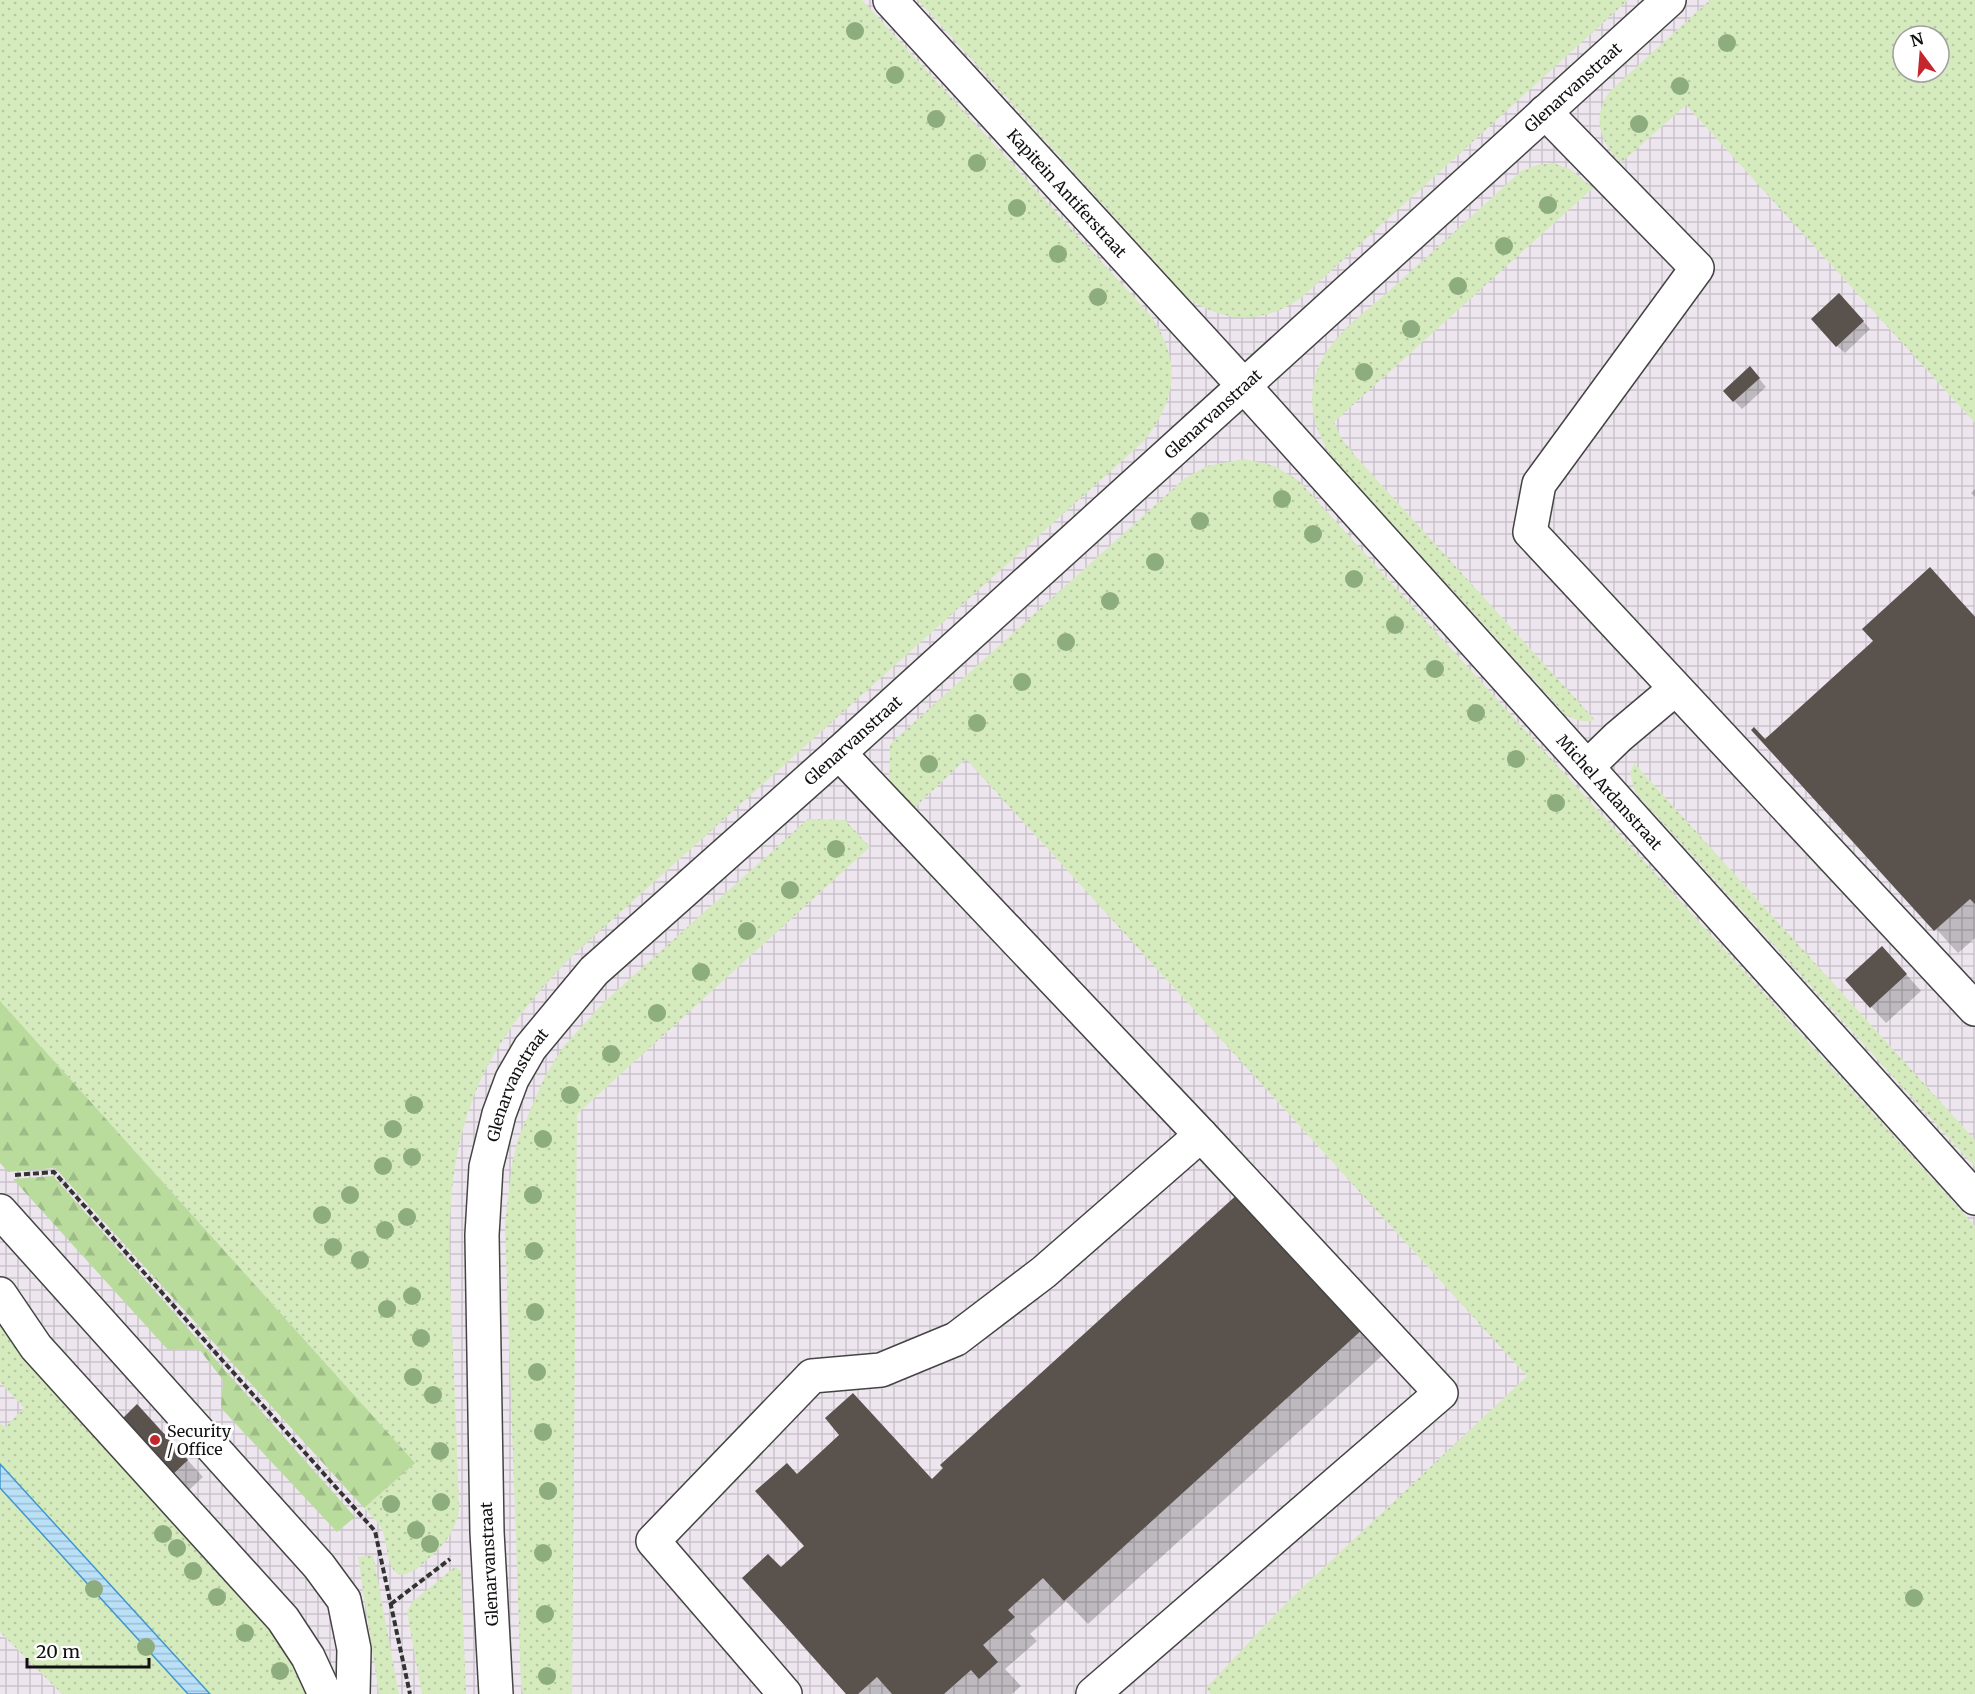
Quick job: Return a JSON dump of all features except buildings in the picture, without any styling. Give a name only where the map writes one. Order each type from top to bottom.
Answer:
[{"type":"street","name":"Kapitein Antiferstraat","points":[[890,0],[1244,386]]},
{"type":"street","name":"Glenarvanstraat","points":[[496,1694],[487,1532],[482,1224],[486,1167],[512,1079],[531,1048],[594,971],[839,753],[1669,0]]},
{"type":"street","points":[[1545,112],[1697,268],[1539,484],[1530,532],[1975,1010]]},
{"type":"street","name":"Michel Ardanstraat","points":[[1244,386],[1975,1198]]},
{"type":"street","points":[[1587,767],[1618,737],[1675,689]]},
{"type":"street","points":[[839,753],[1201,1135],[1441,1393],[1093,1694]]},
{"type":"street","points":[[785,1694],[654,1541],[812,1376],[880,1370],[956,1339],[1044,1272],[1201,1135]]},
{"type":"street","points":[[0,1211],[319,1566],[344,1600],[354,1649],[353,1694]]},
{"type":"street","points":[[0,1294],[36,1347],[283,1619],[308,1657],[325,1694]]},
{"type":"path","points":[[12,1175],[54,1172],[375,1530],[410,1694]]},
{"type":"path","points":[[391,1604],[487,1532]]},
{"type":"shaded area","points":[[0,0],[1975,0],[1975,1694],[0,1694]]},
{"type":"green space","points":[[0,0],[862,0],[1151,316],[1168,349],[1172,380],[1169,395],[1155,425],[1144,441],[573,955],[527,1006],[501,1043],[471,1104],[462,1132],[452,1187],[450,1272],[459,1511],[451,1533],[443,1544],[413,1571],[402,1575],[391,1566],[380,1526],[364,1508],[415,1463],[0,1001]]},
{"type":"green space","points":[[918,0],[1628,0],[1301,298],[1272,313],[1244,318],[1217,313],[1188,298]]},
{"type":"green space","points":[[1710,0],[1975,0],[1975,423],[1686,105],[1621,163],[1603,138],[1600,129],[1604,101],[1610,91]]},
{"type":"green space","points":[[1553,163],[1570,169],[1593,188],[1334,422],[1341,438],[1357,458],[1595,720],[1587,721],[1576,720],[1566,715],[1332,457],[1316,423],[1312,398],[1316,373],[1321,361],[1335,340],[1353,322],[1521,171],[1537,165]]},
{"type":"green space","points":[[1244,459],[1275,466],[1299,481],[1975,1226],[1975,1694],[1211,1694],[1206,1688],[1285,1604],[1527,1376],[966,759],[913,809],[889,780],[890,744],[1184,479],[1207,466]]},
{"type":"green space","points":[[1634,763],[1975,1140],[1975,1167],[1635,792],[1630,773]]},
{"type":"green space","points":[[808,819],[845,820],[870,847],[577,1114],[572,1694],[523,1694],[505,1224],[512,1164],[518,1139],[545,1076],[563,1047],[605,1001]]},
{"type":"green space","points":[[0,1001],[415,1463],[364,1508],[55,1168],[8,1172],[0,1163]]},
{"type":"green space","points":[[53,1176],[355,1517],[337,1532],[221,1408],[223,1380],[199,1349],[168,1350],[13,1179]]},
{"type":"green space","points":[[0,1322],[227,1578],[249,1608],[292,1653],[311,1694],[210,1694],[0,1464],[0,1423],[5,1427],[24,1408],[0,1382]]},
{"type":"green space","points":[[0,1488],[188,1694],[62,1694],[0,1632]]},
{"type":"green space","points":[[373,1555],[399,1694],[379,1694],[358,1557]]},
{"type":"green space","points":[[455,1567],[461,1571],[466,1694],[422,1694],[407,1612],[412,1602]]},
{"type":"water","points":[[0,1464],[210,1694],[188,1694],[0,1488]]},
{"type":"place","name":"Security / Office","points":[[155,1440]]}]
